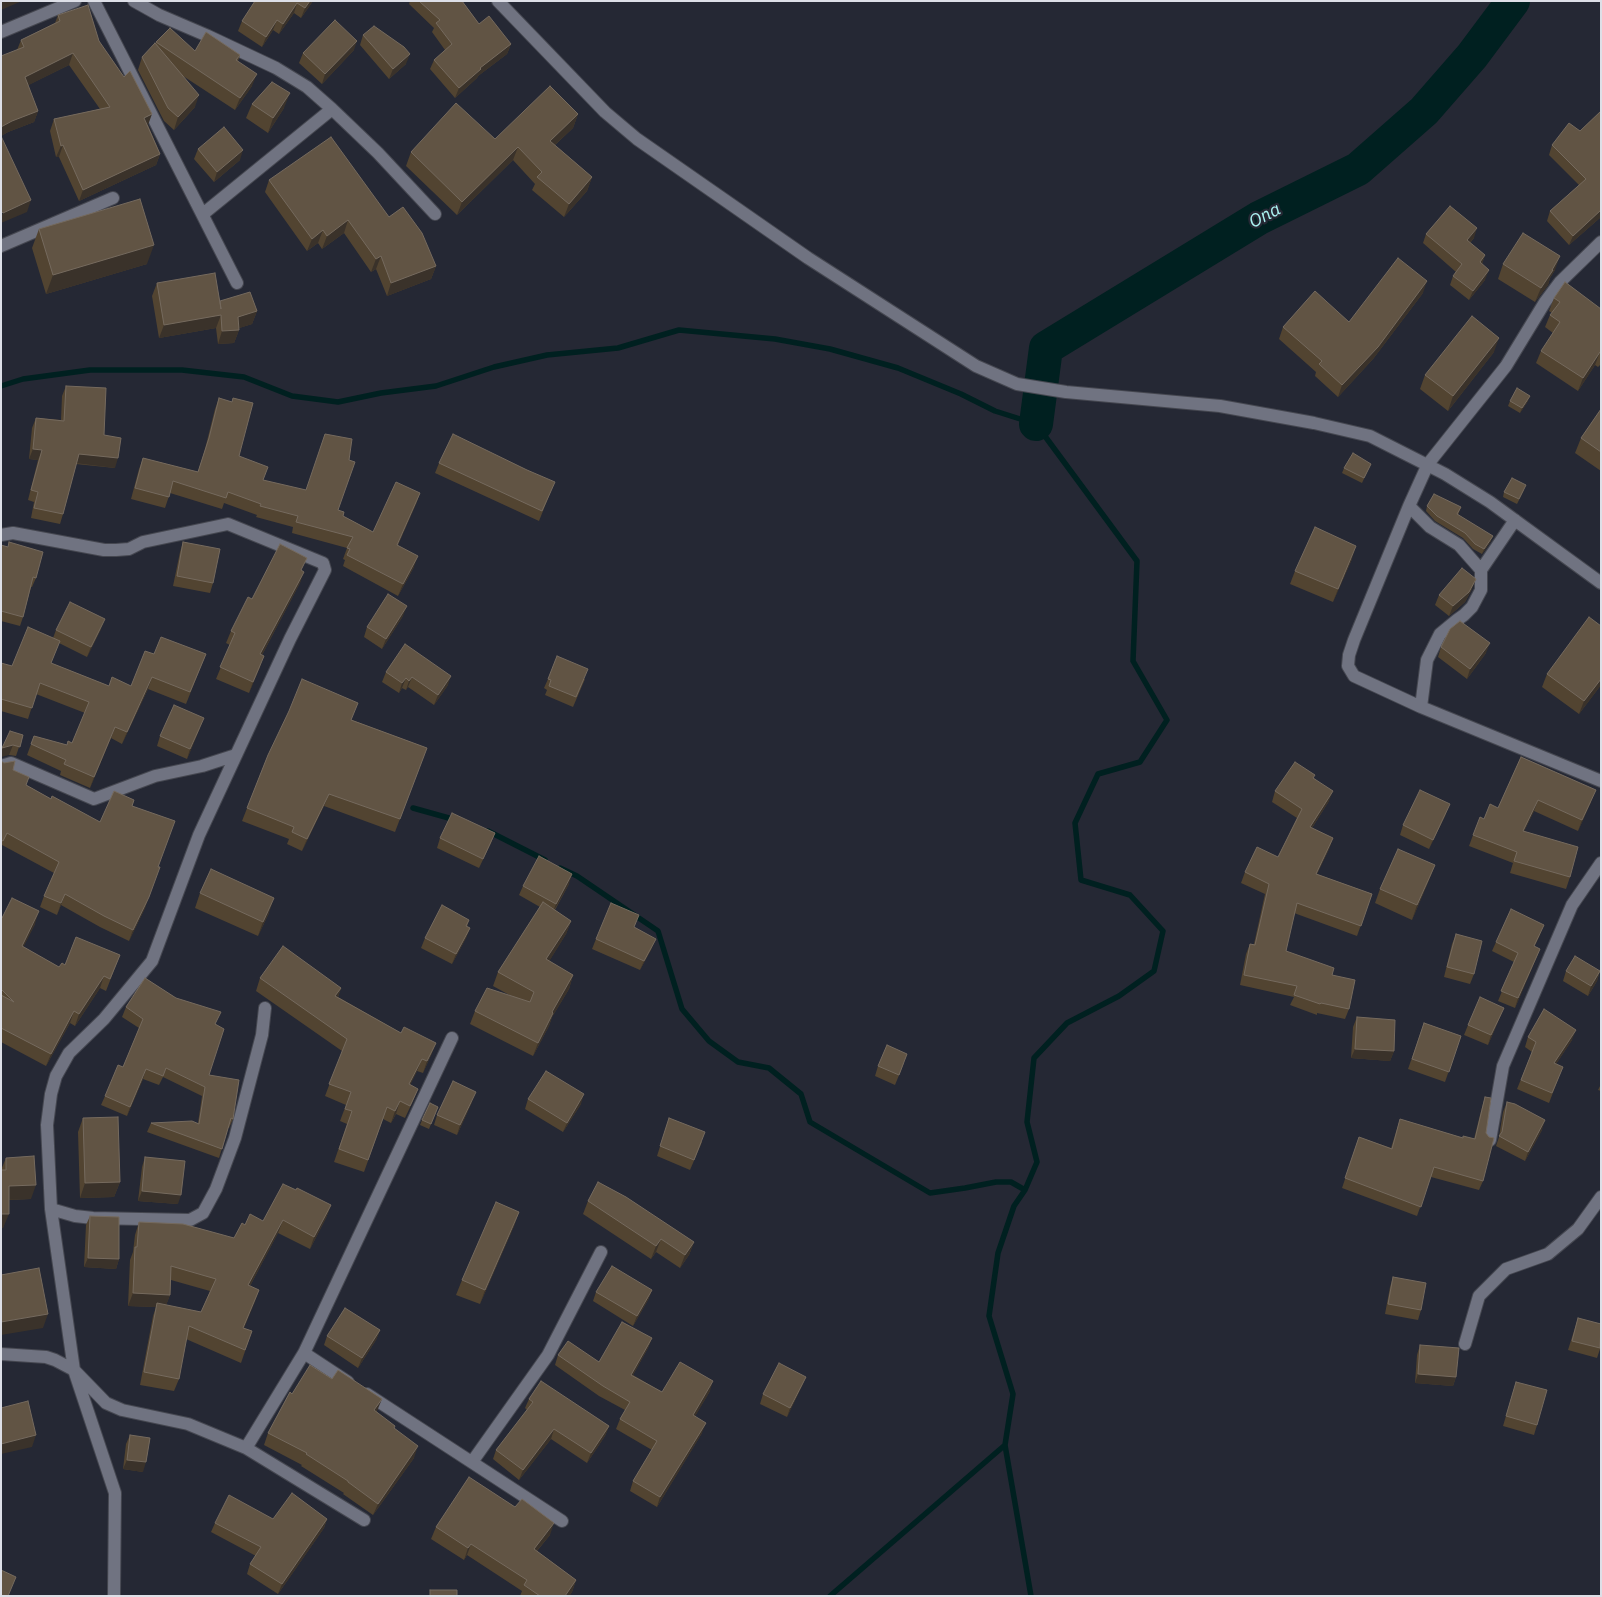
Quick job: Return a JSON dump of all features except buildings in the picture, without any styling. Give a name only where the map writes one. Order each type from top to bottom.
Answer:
[{"type":"street","points":[[1,32],[75,1]]},
{"type":"street","points":[[94,1],[237,283]]},
{"type":"street","points":[[134,1],[158,15],[276,68],[307,87],[378,153],[436,214]]},
{"type":"street","points":[[498,1],[605,112],[637,139],[816,263],[976,366],[1017,384],[1066,392],[1220,406],[1314,423],[1370,436],[1428,464],[1490,502],[1601,583]]},
{"type":"street","points":[[203,214],[332,109]]},
{"type":"street","points":[[1,246],[113,198]]},
{"type":"street","points":[[1601,242],[1555,289],[1506,366],[1428,464],[1354,640],[1349,654],[1348,666],[1354,676],[1421,707],[1601,781]]},
{"type":"street","points":[[1409,506],[1430,527],[1459,545],[1481,570]]},
{"type":"street","points":[[1421,707],[1427,660],[1440,634],[1464,615],[1477,599],[1481,590],[1481,570],[1515,520]]},
{"type":"street","points":[[1,535],[13,533],[104,550],[116,550],[129,549],[143,542],[228,524],[323,563],[324,570],[199,835],[152,961],[104,1019],[69,1054],[56,1076],[51,1094],[47,1125],[50,1209],[74,1370],[115,1493],[114,1596]]},
{"type":"street","points":[[1,766],[11,763],[94,799],[155,776],[202,766],[236,755]]},
{"type":"street","points":[[1490,1140],[1502,1066],[1572,904],[1601,863]]},
{"type":"street","points":[[50,1209],[75,1216],[93,1218],[190,1220],[203,1213],[216,1189],[235,1138],[262,1035],[265,1008]]},
{"type":"street","points":[[246,1448],[304,1353],[452,1038]]},
{"type":"street","points":[[1465,1344],[1480,1296],[1506,1269],[1548,1254],[1578,1229],[1601,1198]]},
{"type":"street","points":[[472,1462],[548,1356],[601,1252]]},
{"type":"street","points":[[304,1353],[562,1521]]},
{"type":"street","points":[[1,1354],[46,1357],[74,1370],[106,1403],[122,1410],[188,1424],[246,1448],[364,1520]]},
{"type":"waterway","name":"Ona","points":[[1036,424],[1046,348],[1259,218],[1358,169],[1424,111],[1472,56],[1513,1]]},
{"type":"waterway","points":[[1,386],[23,379],[90,370],[182,370],[244,377],[292,396],[338,402],[381,393],[436,386],[494,367],[547,355],[618,348],[679,330],[775,339],[830,349],[898,368],[961,394],[995,411],[1036,424],[1137,561],[1133,661],[1167,720],[1140,762],[1098,774],[1075,823],[1081,880],[1130,895],[1163,931],[1154,971],[1119,996],[1067,1023],[1034,1058],[1027,1122],[1037,1162],[1025,1190],[1014,1206],[998,1253],[989,1316],[1013,1394],[1005,1445],[1031,1596]]},
{"type":"waterway","points":[[413,808],[456,820]]},
{"type":"waterway","points":[[488,831],[545,860]]},
{"type":"waterway","points":[[560,868],[577,876],[658,931],[682,1009],[709,1041],[738,1062],[769,1068],[801,1094],[810,1122],[930,1193],[996,1182],[1011,1182],[1025,1190]]},
{"type":"waterway","points":[[830,1596],[1005,1445]]}]
